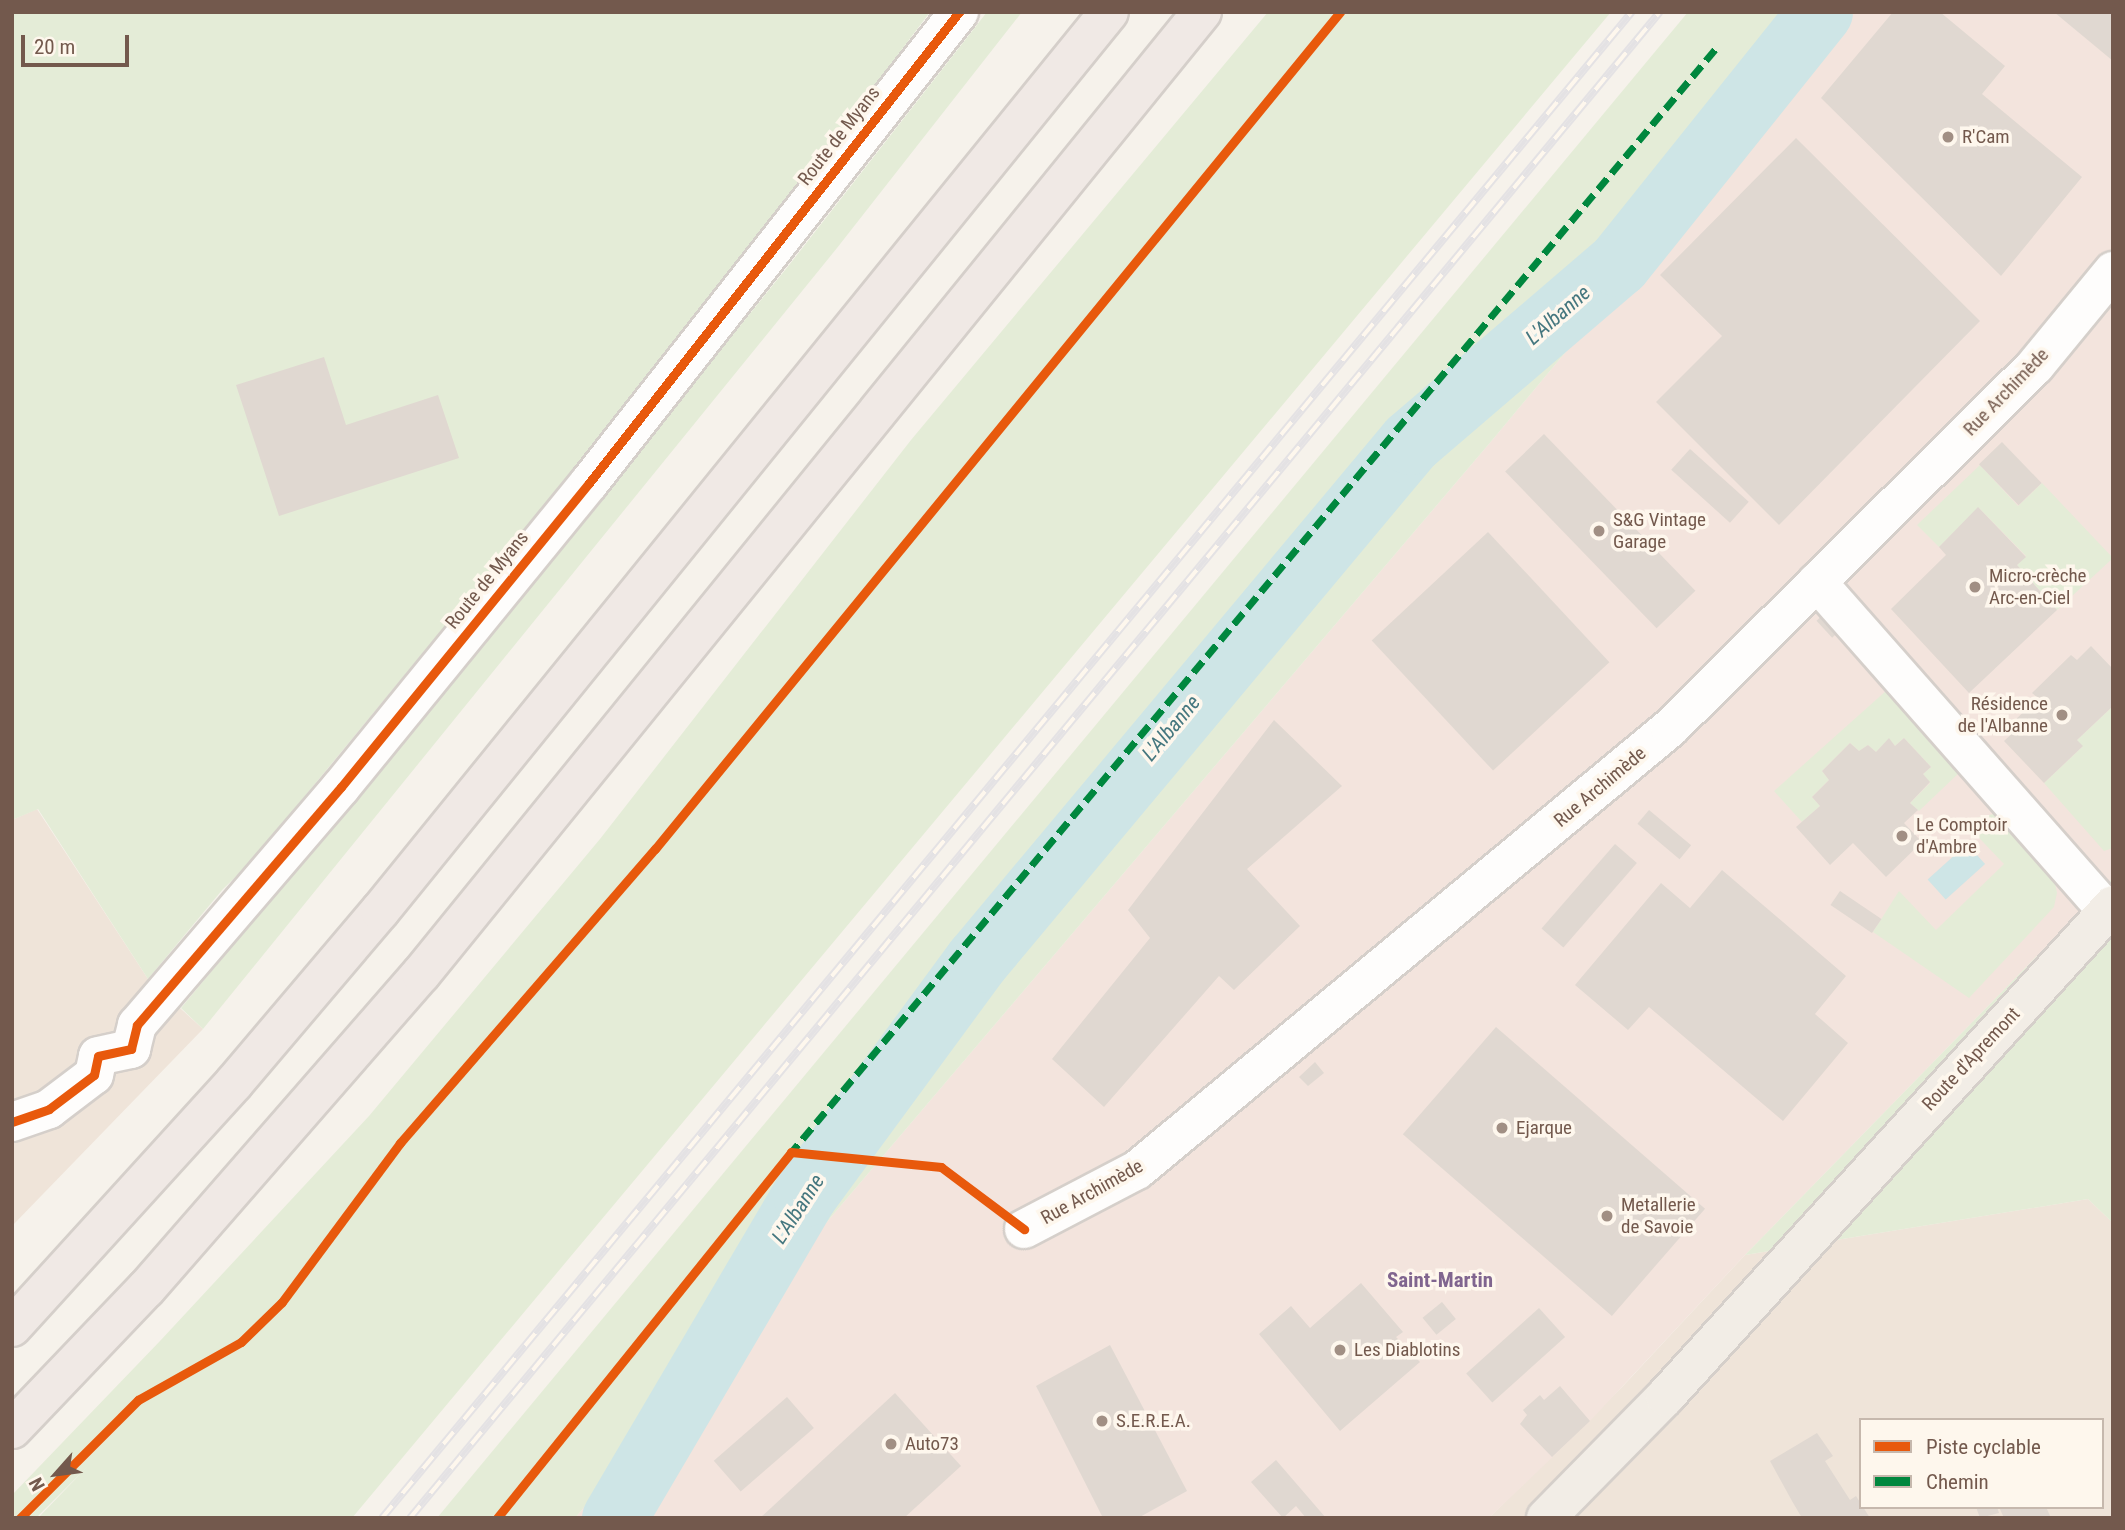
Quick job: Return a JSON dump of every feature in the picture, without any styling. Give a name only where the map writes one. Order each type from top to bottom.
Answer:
[{"type":"highway","points":[[12,1327],[234,1083],[380,911],[1109,12]]},
{"type":"highway","points":[[12,1429],[146,1289],[421,974],[1202,12]]},
{"type":"main road","name":"Route d'Apremont","points":[[1546,1518],[1665,1397],[1829,1213],[2110,908]]},
{"type":"main road","name":"Route d'Apremont","points":[[1583,1518],[1679,1410],[1829,1213]]},
{"type":"street","name":"Route de Myans","points":[[12,1122],[49,1109],[94,1075],[98,1056],[131,1049],[137,1025],[341,787],[580,494],[959,12]]},
{"type":"street","name":"Rue Archimède","points":[[1024,1229],[1137,1170],[1670,728],[2035,366],[2113,271]]},
{"type":"street","points":[[1817,582],[2110,908]]},
{"type":"shaded area","points":[[1849,12],[2113,12],[2113,878],[1745,1255],[1590,1421],[1489,1518],[575,1518],[1494,438]]},
{"type":"shaded area","points":[[37,809],[148,979],[203,1029],[12,1226],[12,820]]},
{"type":"shaded area","points":[[1967,844],[1985,864],[1946,900],[1928,879]]},
{"type":"shaded area","points":[[2088,1199],[2113,1223],[2113,1518],[1489,1518],[1624,1385],[1745,1255]]},
{"type":"green space","points":[[12,12],[930,12],[709,306],[248,865],[223,889],[148,979],[38,809],[12,820]]},
{"type":"green space","points":[[987,12],[1022,12],[837,248],[203,1029],[181,1008],[427,712],[786,269]]},
{"type":"green space","points":[[1268,12],[1611,12],[352,1518],[38,1518],[88,1466],[36,1518],[12,1518],[12,1495],[160,1341],[369,1116],[600,839],[911,440]]},
{"type":"green space","points":[[1688,12],[1849,12],[1494,438],[575,1518],[437,1518]]},
{"type":"green space","points":[[1980,465],[2018,506],[2042,483],[2113,558],[2057,610],[2017,565],[2026,556],[1979,508],[1939,547],[1917,525]]},
{"type":"green space","points":[[1887,690],[1961,771],[1919,811],[1910,803],[1930,783],[1923,774],[1931,767],[1904,738],[1895,746],[1889,739],[1876,752],[1868,745],[1859,751],[1850,743],[1822,771],[1829,780],[1812,797],[1820,806],[1802,822],[1774,791]]},
{"type":"green space","points":[[2113,706],[2113,848],[2104,851],[2044,783],[2082,747],[2077,740]]},
{"type":"green space","points":[[1998,813],[2053,873],[2057,893],[2054,907],[1969,998],[1873,932],[1899,891],[1936,930],[2004,864],[1963,821]]},
{"type":"green space","points":[[2113,878],[2113,1223],[2088,1199],[1745,1255]]},
{"type":"building","name":"R'Cam","points":[[1893,12],[1940,12],[2005,66],[1982,94],[2082,177],[2001,276],[1821,98]]},
{"type":"building","points":[[2054,12],[2113,12],[2113,61]]},
{"type":"building","points":[[1796,138],[1980,321],[1779,525],[1656,402],[1722,336],[1660,275]]},
{"type":"building","points":[[324,357],[346,425],[438,395],[459,458],[279,516],[236,385]]},
{"type":"building","name":"S&G Vintage Garage","points":[[1544,434],[1695,591],[1657,628],[1505,472]]},
{"type":"building","points":[[2002,442],[2042,483],[2019,505],[1979,464]]},
{"type":"building","points":[[1690,449],[1749,502],[1730,523],[1671,470]]},
{"type":"building","name":"Micro-crèche Arc-en-Ciel","points":[[1978,507],[2026,557],[2017,565],[2057,610],[1969,693],[1891,609],[1946,555],[1939,547]]},
{"type":"building","points":[[1488,532],[1609,662],[1493,771],[1372,640]]},
{"type":"building","points":[[1826,612],[1842,629],[1832,638],[1816,621]]},
{"type":"building","name":"Résidence de l'Albanne","points":[[2091,646],[2113,669],[2113,706],[2077,740],[2083,746],[2044,783],[2004,741],[2016,730],[2011,724],[2038,698],[2032,693],[2071,655],[2077,660]]},
{"type":"building","points":[[1274,720],[1342,786],[1247,869],[1300,926],[1234,990],[1219,976],[1104,1107],[1052,1059],[1150,938],[1128,910]]},
{"type":"building","points":[[1889,738],[1895,746],[1904,738],[1931,767],[1923,774],[1930,782],[1910,803],[1918,810],[1904,823],[1922,842],[1886,877],[1853,843],[1830,865],[1796,827],[1820,806],[1812,797],[1829,780],[1822,771],[1850,743],[1859,751],[1868,745],[1876,752]]},
{"type":"building","points":[[1649,810],[1691,845],[1680,859],[1637,824]]},
{"type":"building","points":[[1615,844],[1637,863],[1563,948],[1542,929]]},
{"type":"building","points":[[1722,870],[1846,976],[1815,1014],[1848,1043],[1783,1121],[1649,1007],[1628,1030],[1575,985],[1661,883],[1690,908]]},
{"type":"building","points":[[1840,891],[1881,919],[1872,933],[1830,905]]},
{"type":"building","points":[[1496,1027],[1705,1209],[1612,1316],[1403,1134]]},
{"type":"building","points":[[1315,1062],[1324,1073],[1308,1086],[1299,1077]]},
{"type":"building","name":"Les Diablotins","points":[[1361,1283],[1403,1332],[1396,1337],[1420,1362],[1340,1431],[1259,1334],[1291,1306],[1310,1328]]},
{"type":"building","points":[[1442,1302],[1456,1319],[1436,1335],[1423,1318]]},
{"type":"building","points":[[1539,1308],[1565,1337],[1492,1403],[1466,1374]]},
{"type":"building","name":"S.E.R.E.A.","points":[[1110,1345],[1187,1491],[1138,1518],[1103,1518],[1036,1386]]},
{"type":"building","points":[[1560,1386],[1590,1421],[1552,1457],[1520,1424],[1527,1415],[1523,1410],[1540,1395],[1544,1400]]},
{"type":"building","name":"Auto73","points":[[895,1393],[961,1466],[904,1518],[760,1518]]},
{"type":"building","points":[[787,1397],[814,1428],[741,1492],[714,1461]]},
{"type":"building","points":[[1817,1433],[1833,1456],[1825,1461],[1850,1500],[1856,1496],[1859,1509],[1864,1509],[1870,1518],[1802,1518],[1770,1461]]},
{"type":"building","points":[[1276,1460],[1326,1518],[1306,1518],[1296,1506],[1283,1518],[1251,1482]]},
{"type":"building","points":[[1977,1509],[1998,1509],[1999,1513],[1980,1518]]},
{"type":"building","points":[[2000,1509],[2047,1509],[2051,1518],[2004,1518]]},
{"type":"waterway","name":"L'Albanne","points":[[614,1518],[805,1194],[977,960],[1410,442],[1618,264],[1820,12]]},
{"type":"railway","points":[[382,1518],[1632,12]]},
{"type":"railway","points":[[410,1518],[1660,12]]},
{"type":"marked path","points":[[789,1155],[1718,46]]},
{"type":"cycle path","points":[[12,1122],[49,1109],[94,1075],[98,1056],[131,1049],[137,1025],[341,787],[589,483],[959,12]]},
{"type":"cycle path","points":[[20,1518],[138,1400],[241,1342],[282,1302],[400,1143],[655,849],[1340,12]]},
{"type":"cycle path","points":[[497,1518],[791,1152],[941,1167],[1024,1229]]},
{"type":"place","name":"R'Cam","points":[[1948,137]]},
{"type":"place","name":"S&G Vintage Garage","points":[[1599,531]]},
{"type":"place","name":"Micro-crèche Arc-en-Ciel","points":[[1975,587]]},
{"type":"place","name":"Résidence de l'Albanne","points":[[2062,715]]},
{"type":"place","name":"Le Comptoir d'Ambre","points":[[1902,836]]},
{"type":"place","name":"Ejarque","points":[[1502,1128]]},
{"type":"place","name":"Metallerie de Savoie","points":[[1607,1216]]},
{"type":"place","name":"Les Diablotins","points":[[1340,1350]]},
{"type":"place","name":"S.E.R.E.A.","points":[[1102,1421]]},
{"type":"place","name":"Auto73","points":[[891,1444]]},
{"type":"district","name":"Saint-Martin","points":[[1440,1280]]}]
